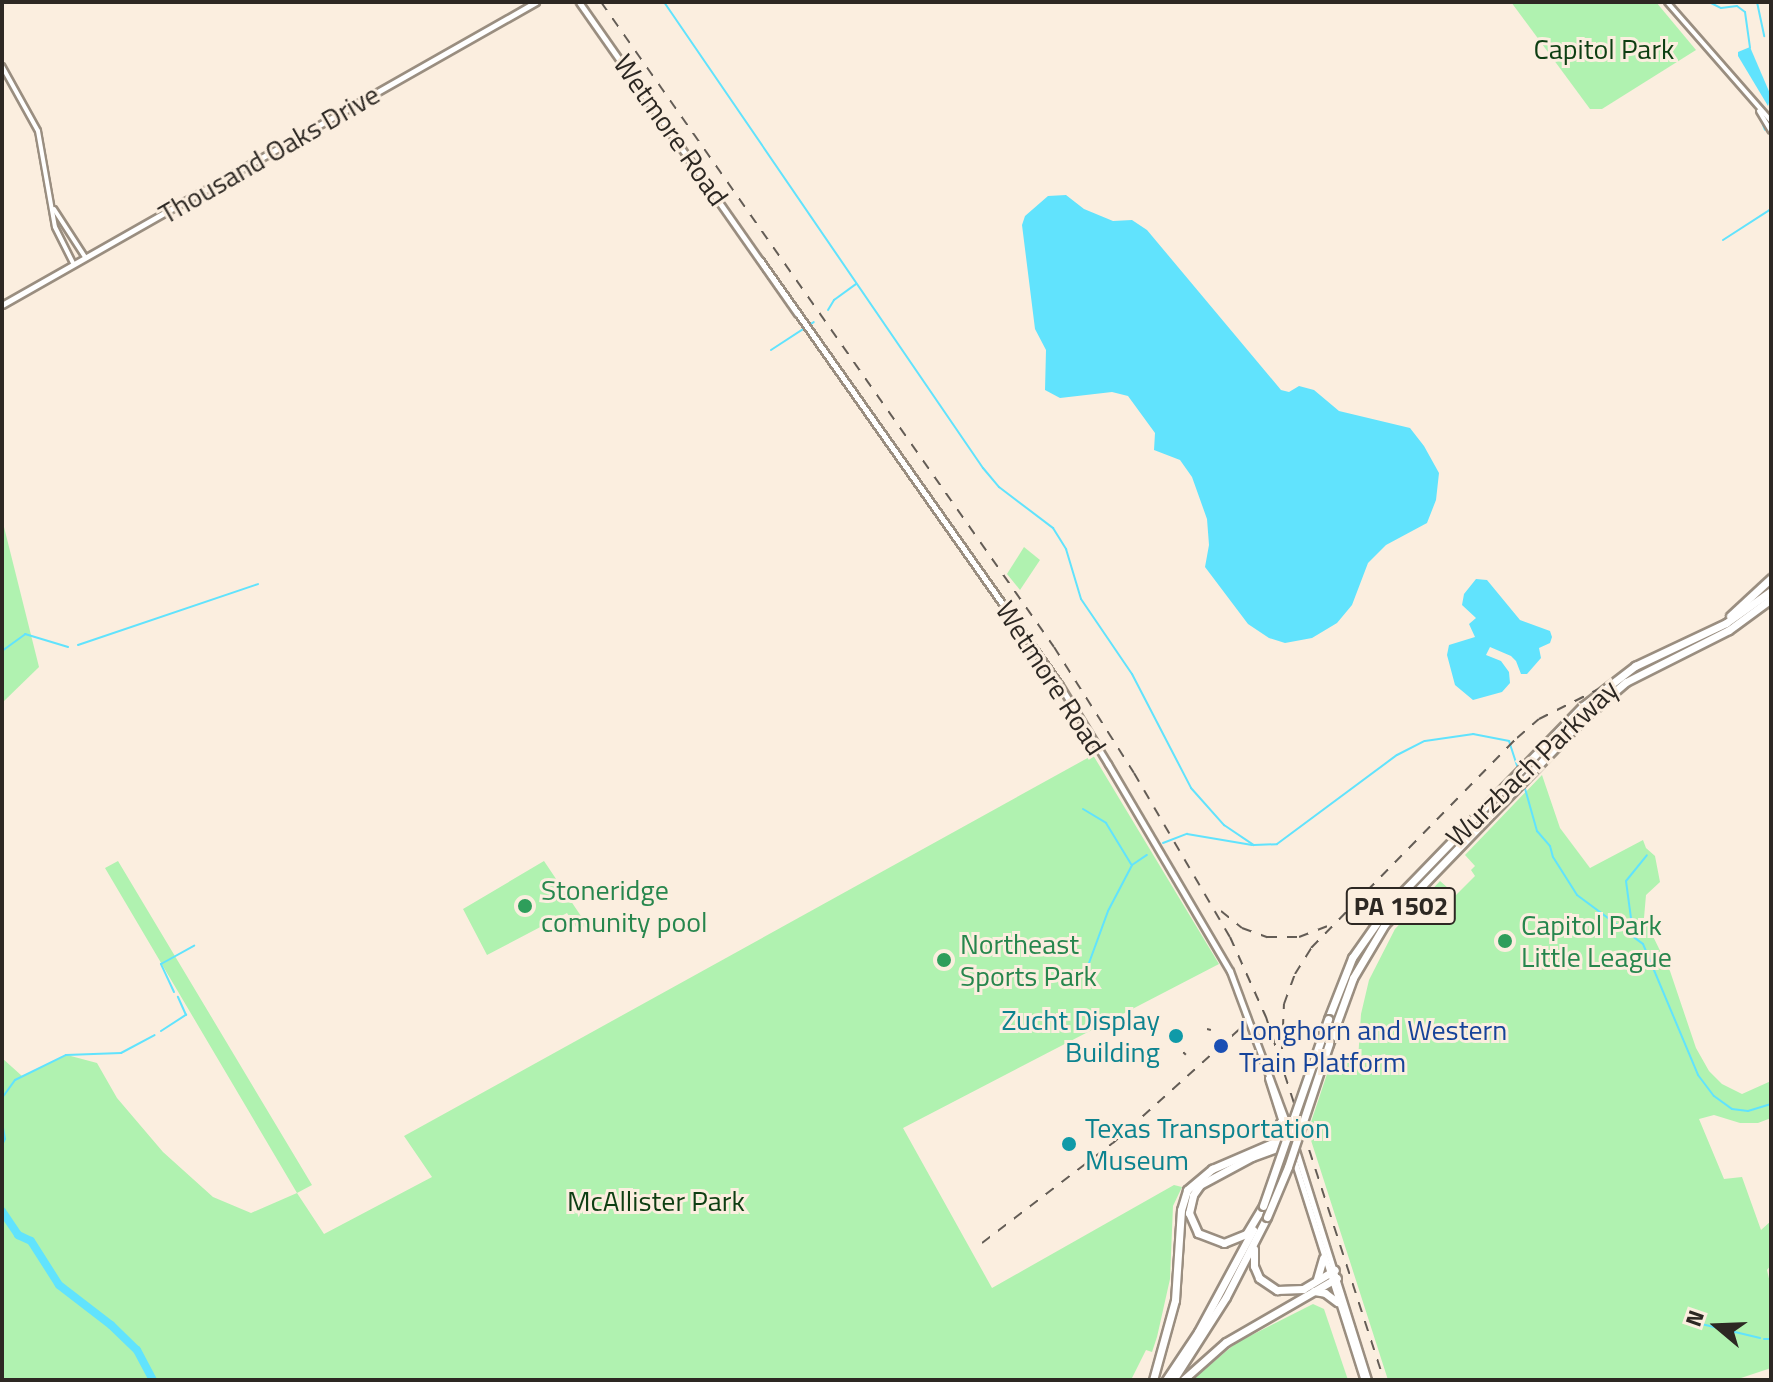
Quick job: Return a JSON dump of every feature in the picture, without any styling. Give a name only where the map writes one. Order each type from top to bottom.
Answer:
[{"type":"highway","points":[[1713,629],[1771,578]]},
{"type":"highway","name":"Wurzbach Parkway","points":[[1702,639],[1771,591]]},
{"type":"highway","name":"Wurzbach Parkway","points":[[1166,1380],[1222,1290],[1263,1206],[1346,970],[1372,927],[1507,790],[1618,688],[1702,639],[1741,623],[1771,599]]},
{"type":"highway","points":[[1741,623],[1771,606]]},
{"type":"highway","name":"Wurzbach Parkway","points":[[1173,1380],[1226,1297],[1267,1217],[1347,990],[1385,924],[1507,790]]},
{"type":"highway","points":[[1275,1140],[1280,1123]]},
{"type":"highway","points":[[1153,1380],[1175,1300],[1181,1210],[1187,1190],[1212,1169],[1275,1140],[1289,1140]]},
{"type":"highway","points":[[1263,1206],[1246,1234],[1224,1243],[1198,1233],[1189,1213],[1193,1195],[1200,1185],[1289,1140]]},
{"type":"highway","points":[[1269,1149],[1285,1153],[1292,1160]]},
{"type":"highway","points":[[1255,1243],[1254,1266],[1266,1286],[1289,1292],[1333,1276]]},
{"type":"highway","points":[[1316,1281],[1323,1258]]},
{"type":"highway","points":[[1183,1380],[1226,1342],[1312,1292],[1333,1276]]},
{"type":"highway","points":[[1312,1292],[1325,1293],[1337,1302]]},
{"type":"main road","name":"Thousand Oaks Drive","points":[[2,305],[536,2]]},
{"type":"main road","name":"Wetmore Road","points":[[579,2],[1059,684],[1216,944],[1230,971],[1265,1065],[1366,1380]]},
{"type":"main road","name":"Wetmore Road","points":[[1265,1065],[1323,1258],[1333,1276],[1337,1302],[1366,1380]]},
{"type":"street","points":[[1667,2],[1771,121]]},
{"type":"street","points":[[2,66],[38,131],[55,227],[74,265]]},
{"type":"street","points":[[1756,106],[1771,131]]},
{"type":"street","points":[[53,207],[85,257]]},
{"type":"green space","name":"Capitol Park","points":[[1511,2],[1656,2],[1696,50],[1602,109],[1590,109]]},
{"type":"green space","points":[[2,519],[39,667],[2,703]]},
{"type":"green space","points":[[1024,547],[1040,560],[1020,590],[1007,574]]},
{"type":"green space","name":"McAllister Park","points":[[1093,755],[1219,964],[903,1128],[992,1288],[1174,1185],[1182,1187],[1173,1206],[1170,1279],[1157,1337],[1152,1352],[1146,1350],[1131,1380],[2,1380],[2,1058],[22,1076],[67,1055],[97,1063],[117,1098],[163,1152],[213,1197],[251,1213],[297,1193],[324,1234],[432,1177],[404,1136]]},
{"type":"green space","points":[[1542,775],[1560,828],[1590,868],[1643,840],[1655,856],[1660,882],[1646,895],[1644,918],[1670,971],[1696,1048],[1709,1071],[1722,1084],[1742,1094],[1771,1081],[1771,1118],[1758,1123],[1740,1123],[1714,1115],[1699,1119],[1724,1179],[1742,1177],[1761,1230],[1771,1221],[1771,1265],[1767,1270],[1771,1287],[1771,1368],[1735,1380],[1388,1380],[1308,1131],[1329,1068],[1358,1060],[1361,1014],[1369,980],[1395,929],[1440,881],[1456,895],[1475,876],[1471,870],[1475,866],[1465,855]]},
{"type":"green space","points":[[118,861],[312,1185],[297,1193],[105,868]]},
{"type":"green space","points":[[544,861],[587,925],[578,930],[567,913],[487,955],[463,909]]},
{"type":"green space","points":[[1313,1304],[1324,1309],[1348,1380],[1192,1380],[1236,1343]]},
{"type":"water","points":[[1750,47],[1771,96],[1768,106],[1738,56],[1738,52]]},
{"type":"water","points":[[1066,195],[1084,209],[1113,221],[1132,220],[1147,230],[1281,390],[1289,392],[1299,386],[1314,390],[1339,411],[1410,428],[1439,473],[1436,500],[1427,523],[1386,545],[1368,563],[1352,605],[1337,623],[1312,638],[1285,643],[1269,638],[1248,624],[1205,567],[1209,545],[1207,519],[1192,477],[1180,460],[1154,450],[1155,433],[1128,396],[1112,392],[1060,398],[1045,390],[1046,350],[1035,329],[1022,225],[1025,216],[1048,196]]},
{"type":"water","points":[[1476,579],[1487,580],[1520,620],[1550,631],[1552,637],[1550,643],[1539,648],[1541,658],[1527,674],[1521,674],[1511,656],[1490,647],[1486,655],[1501,661],[1509,672],[1510,683],[1502,692],[1473,700],[1455,685],[1447,655],[1449,645],[1475,637],[1469,624],[1476,618],[1462,605],[1464,594]]},
{"type":"waterway","points":[[664,2],[983,468],[999,487],[1053,528],[1066,549],[1081,599],[1132,674],[1191,788],[1224,825],[1254,845],[1277,844],[1397,755],[1425,741],[1473,734],[1509,741],[1518,768]]},
{"type":"waterway","points":[[1709,2],[1721,8],[1737,6],[1745,12],[1750,48]]},
{"type":"waterway","points":[[1757,2],[1764,36]]},
{"type":"waterway","points":[[1763,125],[1765,130]]},
{"type":"waterway","points":[[1723,240],[1771,209]]},
{"type":"waterway","points":[[828,310],[834,300],[856,284]]},
{"type":"waterway","points":[[771,350],[814,322]]},
{"type":"waterway","points":[[78,645],[258,584]]},
{"type":"waterway","points":[[2,651],[25,634],[68,647]]},
{"type":"waterway","points":[[1524,785],[1537,831],[1550,846],[1553,857],[1577,895],[1643,944],[1698,1075],[1714,1096],[1732,1109],[1748,1111],[1771,1104]]},
{"type":"waterway","points":[[1083,809],[1106,823],[1131,864]]},
{"type":"waterway","points":[[1163,843],[1187,834],[1252,845]]},
{"type":"waterway","points":[[1089,963],[1108,911],[1132,865],[1147,855]]},
{"type":"waterway","points":[[1633,933],[1626,881],[1647,855]]},
{"type":"waterway","points":[[174,992],[161,964],[194,946]]},
{"type":"waterway","points":[[161,1031],[186,1015],[178,997]]},
{"type":"waterway","points":[[2,1098],[15,1080],[66,1055],[121,1053],[155,1035]]},
{"type":"waterway","points":[[2,1122],[5,1139],[2,1145]]},
{"type":"waterway","points":[[2,1211],[18,1235],[31,1241],[59,1285],[111,1325],[137,1350],[153,1380]]},
{"type":"waterway","points":[[1693,1322],[1760,1338]]},
{"type":"waterway","points":[[1764,1339],[1771,1339]]},
{"type":"railway","points":[[601,2],[1054,647],[1134,773],[1230,937],[1266,1017],[1384,1380]]},
{"type":"railway","points":[[1282,1049],[1284,1004],[1295,974],[1311,948],[1517,738],[1539,719],[1603,687]]},
{"type":"railway","points":[[1221,911],[1242,928],[1267,937],[1299,937],[1327,926]]},
{"type":"railway","points":[[982,1243],[1113,1143],[1242,1027]]},
{"type":"railway","points":[[1207,1029],[1211,1030]]},
{"type":"railway","points":[[1183,1052],[1186,1055]]},
{"type":"place","name":"Stoneridge comunity pool","points":[[525,906]]},
{"type":"place","name":"Capitol Park Little League","points":[[1505,941]]},
{"type":"place","name":"Northeast Sports Park","points":[[944,960]]},
{"type":"place","name":"Zucht Display Building","points":[[1176,1036]]},
{"type":"place","name":"Longhorn and Western Train Platform","points":[[1221,1046]]},
{"type":"place","name":"Texas Transportation Museum","points":[[1069,1144]]}]
